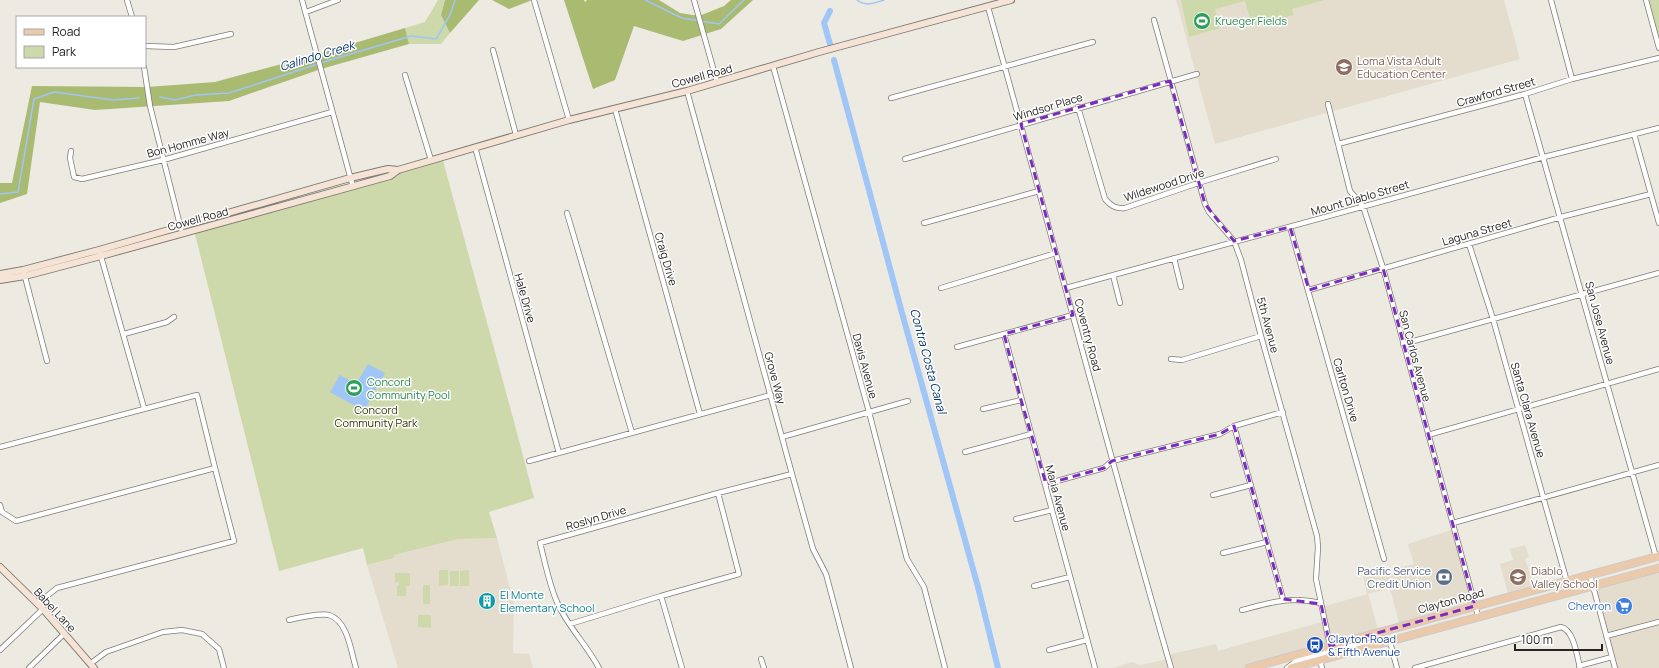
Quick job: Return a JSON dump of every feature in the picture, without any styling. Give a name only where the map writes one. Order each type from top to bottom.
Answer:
[{"type":"main road","name":"Clayton Road","points":[[1249,668],[1658,557]]},
{"type":"main road","name":"Clayton Road","points":[[1291,668],[1659,568]]},
{"type":"street","points":[[127,0],[132,16]]},
{"type":"street","points":[[302,0],[318,54],[332,112],[353,187]]},
{"type":"street","points":[[306,12],[338,0]]},
{"type":"street","points":[[534,0],[569,120]]},
{"type":"street","points":[[694,0],[717,82]]},
{"type":"street","name":"Cowell Road","points":[[0,274],[24,273],[101,256],[256,214],[390,176],[398,170],[516,135],[717,82],[837,47],[1011,0]]},
{"type":"street","points":[[1551,0],[1572,79]]},
{"type":"street","points":[[1646,0],[1659,48]]},
{"type":"street","name":"Coventry Road","points":[[988,7],[1066,288],[1112,461],[1171,668]]},
{"type":"street","name":"5th Avenue","points":[[1154,20],[1205,204],[1209,212],[1234,241],[1241,260],[1317,536],[1318,547],[1316,579],[1330,646]]},
{"type":"street","points":[[146,46],[174,47],[231,34]]},
{"type":"street","points":[[891,98],[1093,42]]},
{"type":"street","points":[[493,50],[516,135]]},
{"type":"street","name":"Crawford Street","points":[[1338,144],[1525,94],[1572,79],[1659,58]]},
{"type":"street","name":"Davis Avenue","points":[[773,66],[869,412],[907,559],[924,587],[945,668]]},
{"type":"street","points":[[144,68],[150,106],[182,233]]},
{"type":"street","name":"Windsor Place","points":[[905,159],[1078,107],[1197,74]]},
{"type":"street","points":[[405,75],[431,160]]},
{"type":"street","name":"Grove Way","points":[[687,90],[813,549],[826,574],[851,668]]},
{"type":"street","name":"San Jose Avenue","points":[[1525,94],[1583,294],[1632,472],[1658,557]]},
{"type":"street","name":"San Carlos Avenue","points":[[1328,104],[1350,191],[1363,206],[1383,268],[1402,344],[1478,616]]},
{"type":"street","name":"Wildewood Drive","points":[[1078,107],[1105,199],[1111,206],[1125,208],[1198,183],[1276,159]]},
{"type":"street","name":"Craig Drive","points":[[615,108],[700,414]]},
{"type":"street","name":"Bon Homme Way","points":[[71,150],[70,158],[74,177],[82,179],[163,160],[332,112]]},
{"type":"street","name":"Mount Diablo Street","points":[[1066,288],[1544,157],[1659,128]]},
{"type":"street","points":[[1634,134],[1659,223]]},
{"type":"street","name":"Hale Drive","points":[[475,147],[559,453]]},
{"type":"street","name":"Cowell Road","points":[[0,280],[180,226],[350,178],[388,169],[398,170]]},
{"type":"street","points":[[924,223],[1039,191]]},
{"type":"street","name":"Laguna Street","points":[[1309,290],[1560,217],[1651,194]]},
{"type":"street","points":[[567,213],[632,433]]},
{"type":"street","name":"Carlton Drive","points":[[1290,227],[1384,559]]},
{"type":"street","name":"Santa Clara Avenue","points":[[1469,244],[1493,319],[1567,582]]},
{"type":"street","points":[[99,250],[144,408]]},
{"type":"street","points":[[941,288],[1056,253]]},
{"type":"street","points":[[1174,258],[1181,286]]},
{"type":"street","points":[[24,273],[47,362]]},
{"type":"street","points":[[1402,344],[1659,273]]},
{"type":"street","points":[[1114,275],[1120,303]]},
{"type":"street","points":[[957,347],[1073,315]]},
{"type":"street","points":[[124,334],[167,322],[174,317]]},
{"type":"street","name":"Maria Avenue","points":[[1004,334],[1095,668]]},
{"type":"street","points":[[1171,359],[1182,360],[1261,336]]},
{"type":"street","points":[[1428,435],[1518,408],[1659,369]]},
{"type":"street","points":[[0,447],[198,395],[214,468],[234,541],[57,588],[37,604]]},
{"type":"street","points":[[529,461],[771,395]]},
{"type":"street","points":[[984,409],[1021,400]]},
{"type":"street","points":[[782,437],[908,401]]},
{"type":"street","points":[[1046,484],[1104,468],[1112,461],[1220,434],[1234,426],[1283,412]]},
{"type":"street","points":[[1234,426],[1283,599]]},
{"type":"street","points":[[965,452],[1031,434]]},
{"type":"street","points":[[1452,523],[1659,465]]},
{"type":"street","points":[[0,505],[2,512],[16,521],[214,468]]},
{"type":"street","name":"Roslyn Drive","points":[[598,668],[592,656],[557,602],[540,543],[718,493],[792,474]]},
{"type":"street","points":[[1213,495],[1251,485]]},
{"type":"street","points":[[570,624],[739,574],[718,493]]},
{"type":"street","points":[[1016,519],[1052,510]]},
{"type":"street","points":[[1224,553],[1267,542]]},
{"type":"street","name":"Babel Lane","points":[[0,567],[43,609],[92,666]]},
{"type":"street","points":[[1590,576],[1615,668]]},
{"type":"street","points":[[1034,586],[1070,577]]},
{"type":"street","points":[[661,596],[682,668]]},
{"type":"street","points":[[1242,610],[1283,599],[1306,600],[1321,604]]},
{"type":"street","points":[[0,650],[43,609]]},
{"type":"street","points":[[289,620],[328,615],[338,621],[345,630],[356,668]]},
{"type":"street","points":[[1606,636],[1659,622]]},
{"type":"street","points":[[1415,668],[1562,627],[1566,628],[1571,634],[1580,667],[1612,657]]},
{"type":"street","points":[[92,666],[106,652],[163,632],[182,630],[202,634],[219,650],[224,668]]},
{"type":"street","points":[[29,668],[64,634]]},
{"type":"street","points":[[1049,650],[1087,640]]},
{"type":"street","points":[[1287,668],[1296,661],[1325,653],[1330,646],[1340,649],[1367,642],[1378,645]]},
{"type":"street","points":[[1390,642],[1397,668]]},
{"type":"street","points":[[761,659],[764,668]]},
{"type":"street","points":[[1320,660],[1322,668]]},
{"type":"highlighted area","points":[[1170,81],[1205,204],[1234,241],[1290,227],[1309,290],[1383,268],[1475,606],[1330,646],[1321,604],[1283,599],[1234,426],[1220,434],[1112,461],[1104,468],[1046,484],[1021,400],[1004,334],[1073,315],[1021,124]]},
{"type":"shaded area","name":"Loma Vista Adult Education Center","points":[[1176,0],[1504,0],[1520,59],[1215,144]]},
{"type":"shaded area","points":[[1454,529],[1475,606],[1400,627],[1390,588],[1368,594],[1379,632],[1249,668],[1113,668],[1132,662],[1140,665],[1168,659],[1167,655],[1216,644],[1218,651],[1325,621],[1322,607],[1367,594],[1363,576],[1414,564],[1408,544]]},
{"type":"shaded area","points":[[497,538],[514,604],[513,653],[529,654],[533,668],[398,668],[367,565],[394,558],[394,555],[458,539]]},
{"type":"shaded area","name":"Diablo Valley School","points":[[1525,545],[1529,557],[1525,559],[1536,590],[1509,597],[1500,564],[1513,560],[1510,549]]},
{"type":"shaded area","points":[[1659,568],[1659,668],[1615,668],[1593,586]]},
{"type":"green space","points":[[438,0],[445,0],[441,15],[450,33],[441,44],[409,44],[405,28],[425,22]]},
{"type":"green space","points":[[445,0],[479,0],[450,33],[441,15]]},
{"type":"green space","points":[[492,0],[532,0],[509,9]]},
{"type":"green space","points":[[564,0],[584,0],[585,2],[587,0],[659,0],[680,13],[699,16],[724,6],[731,0],[753,0],[721,29],[683,41],[634,26],[615,80],[593,89]]},
{"type":"green space","name":"Krueger Fields","points":[[1181,0],[1324,0],[1292,9],[1294,15],[1252,26],[1245,1],[1215,9],[1220,28],[1189,37]]},
{"type":"green space","points":[[1646,0],[1659,0],[1659,48]]},
{"type":"green space","points":[[405,28],[409,44],[321,69],[229,101],[95,110],[40,102],[27,194],[0,203],[0,183],[12,183],[32,86],[147,87],[215,82],[318,54]]},
{"type":"green space","name":"Concord Community Park","points":[[442,157],[534,498],[489,512],[497,538],[458,539],[394,555],[394,558],[367,565],[363,548],[279,571],[194,230],[390,177],[398,170]]},
{"type":"green space","points":[[439,570],[448,570],[448,585],[439,586]]},
{"type":"green space","points":[[469,570],[469,586],[460,586],[460,571]]},
{"type":"green space","points":[[450,571],[459,571],[459,586],[450,586]]},
{"type":"green space","points":[[395,573],[410,573],[410,586],[406,586],[406,596],[397,596],[397,586],[399,585],[399,582],[395,582]]},
{"type":"green space","points":[[423,585],[430,585],[430,604],[423,604]]},
{"type":"green space","points":[[418,615],[431,615],[431,628],[418,627]]},
{"type":"water","name":"Concord Community Pool","points":[[368,364],[385,373],[364,411],[330,392],[340,375],[356,384]]},
{"type":"waterway","name":"Galindo Creek","points":[[160,97],[175,100],[196,95],[229,93],[327,61],[411,36],[436,39],[450,15],[455,0]]},
{"type":"waterway","name":"Galindo Creek","points":[[645,0],[682,18],[719,24],[744,0]]},
{"type":"waterway","name":"Galindo Creek","points":[[857,0],[867,4],[884,0]]},
{"type":"waterway","name":"Contra Costa Canal","points":[[830,11],[824,23],[830,44]]},
{"type":"waterway","name":"Contra Costa Canal","points":[[834,60],[978,587],[998,668]]},
{"type":"waterway","name":"Galindo Creek","points":[[0,194],[18,192],[34,99],[54,92],[113,100],[139,98]]},
{"type":"place","name":"Krueger Fields","points":[[1202,21]]},
{"type":"place","name":"Loma Vista Adult Education Center","points":[[1344,67]]},
{"type":"place","name":"Concord Community Pool","points":[[354,388]]},
{"type":"place","name":"Pacific Service Credit Union","points":[[1444,577]]},
{"type":"place","name":"Diablo Valley School","points":[[1518,577]]},
{"type":"place","name":"El Monte Elementary School","points":[[487,601]]},
{"type":"place","name":"Chevron","points":[[1624,606]]},
{"type":"place","name":"Clayton Road & Fifth Avenue","points":[[1315,645]]}]
